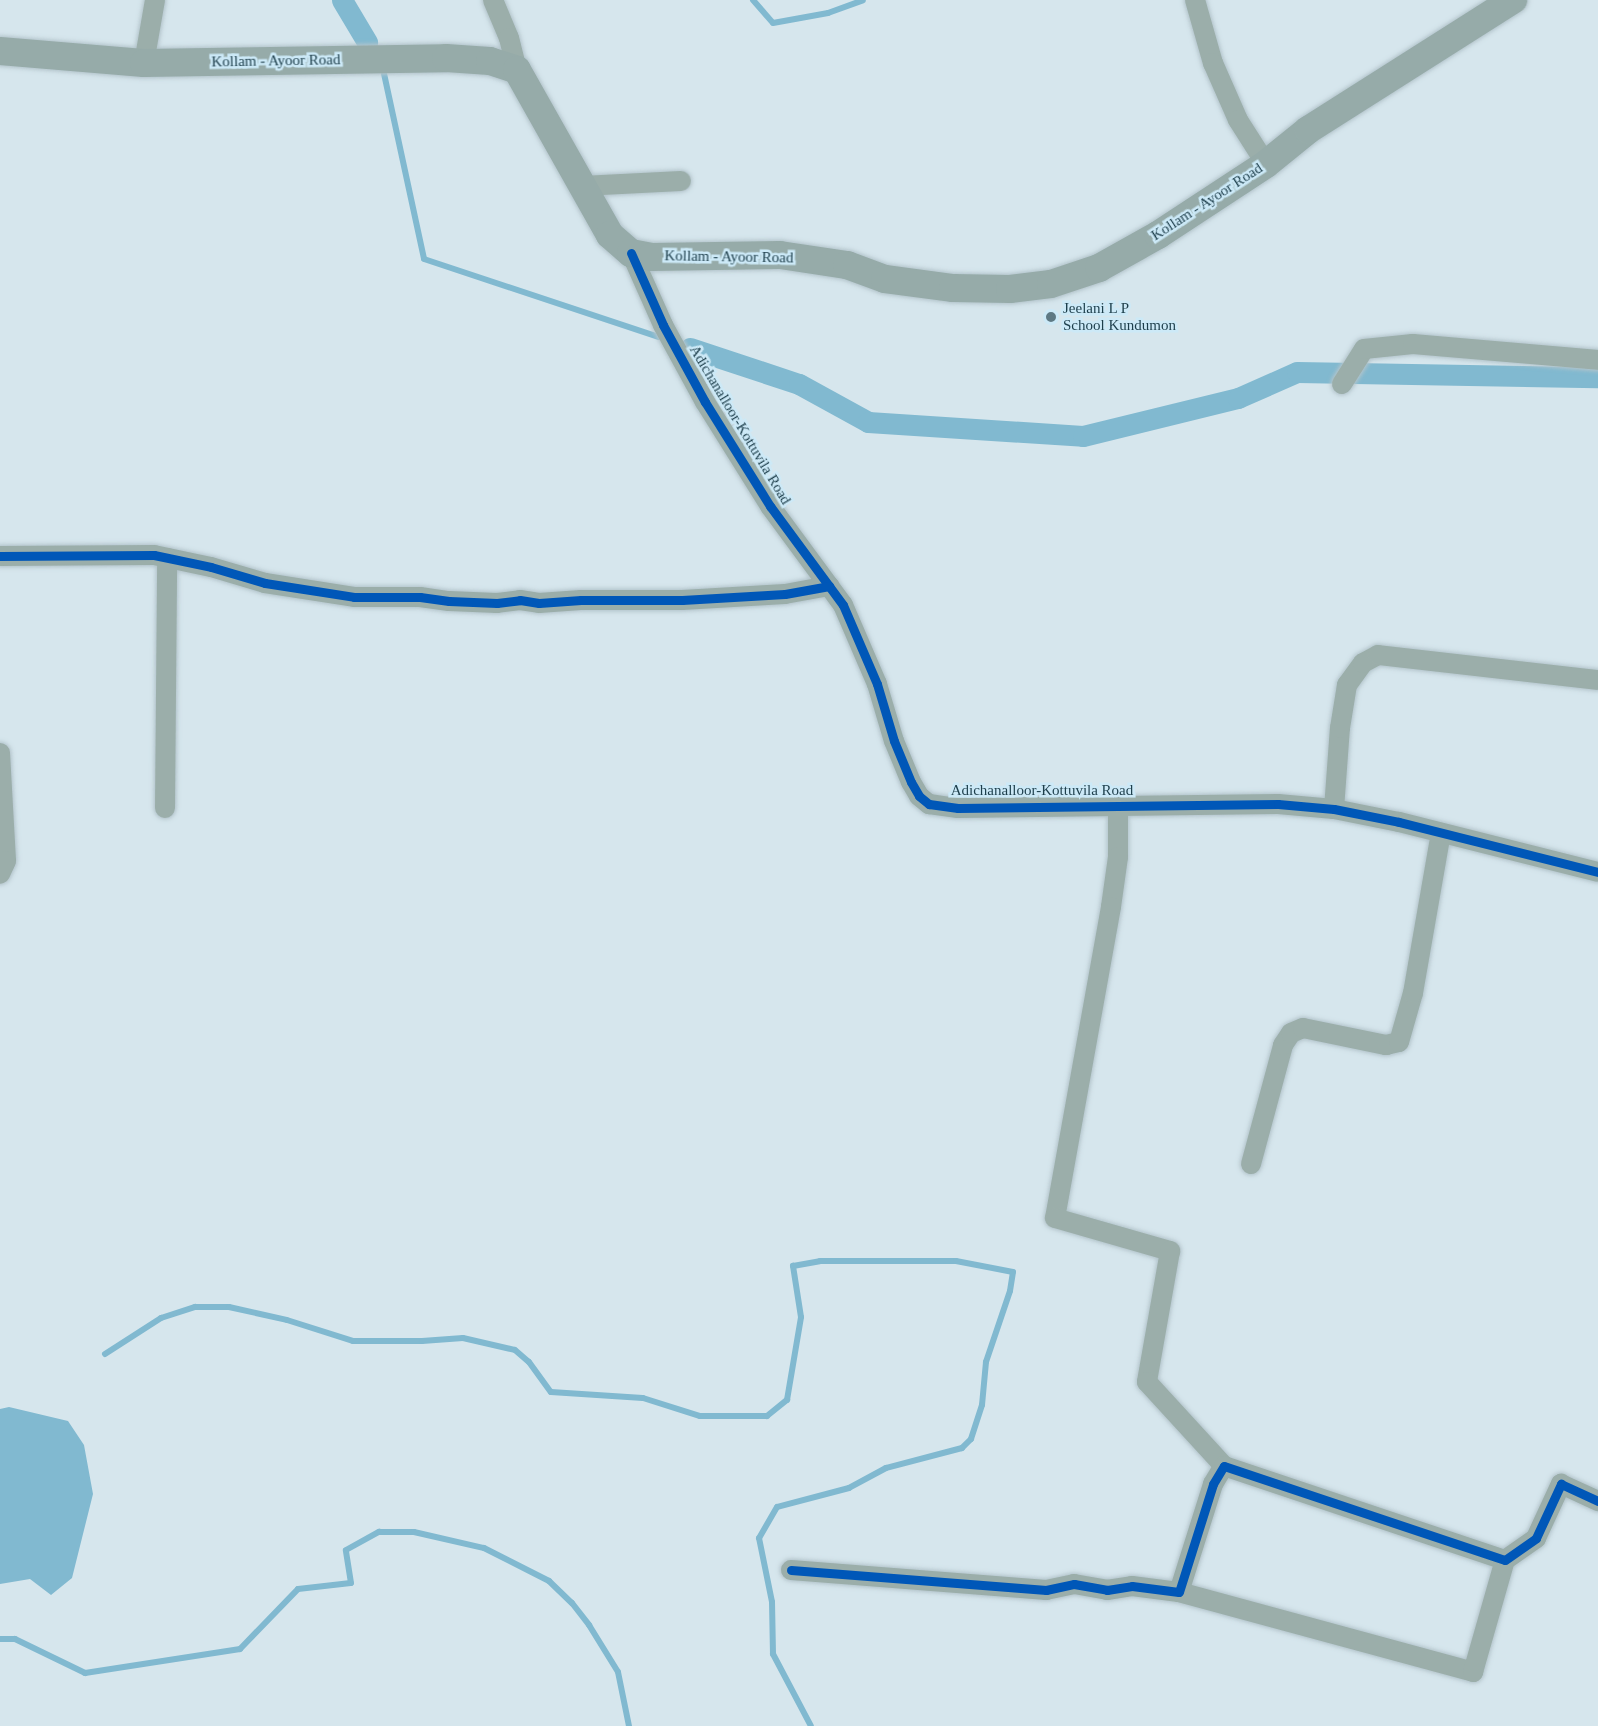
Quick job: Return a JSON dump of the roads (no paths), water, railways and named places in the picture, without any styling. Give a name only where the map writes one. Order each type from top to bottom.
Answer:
[{"type":"main road","name":"Kollam - Ayoor Road","points":[[631,253],[651,257],[780,255],[847,265],[885,279],[952,288],[1010,289],[1051,284],[1099,268],[1158,235],[1266,164],[1308,130],[1513,0]]},
{"type":"main road","name":"Kollam - Ayoor Road","points":[[0,51],[144,63],[446,58],[490,61],[517,70]]},
{"type":"main road","points":[[517,70],[610,235],[631,253]]},
{"type":"street","points":[[144,63],[155,0]]},
{"type":"street","points":[[493,0],[509,38],[517,70]]},
{"type":"street","points":[[1195,0],[1214,63],[1238,120],[1266,164]]},
{"type":"street","points":[[582,186],[681,181]]},
{"type":"street","name":"Adichanalloor-Kottuvila Road","points":[[631,253],[663,325],[705,402],[770,506],[843,605],[868,664],[894,741],[918,796],[929,804],[958,808],[1278,804],[1334,809],[1598,872]]},
{"type":"street","points":[[1342,384],[1364,349],[1403,345],[1598,360]]},
{"type":"street","points":[[0,556],[154,555],[211,567],[265,583],[354,597],[420,597],[449,602],[497,603],[520,600],[556,603],[581,600],[682,600],[785,594],[829,586]]},
{"type":"street","points":[[165,808],[167,558]]},
{"type":"street","points":[[1334,809],[1340,728],[1347,685],[1363,663],[1378,655],[1598,680]]},
{"type":"street","points":[[0,753],[6,861],[0,874]]},
{"type":"street","points":[[1118,806],[1118,857],[1112,907],[1055,1218],[1170,1251],[1147,1382],[1224,1467],[1505,1560]]},
{"type":"street","points":[[1251,1164],[1283,1045],[1291,1033],[1303,1028],[1386,1045],[1399,1042],[1413,993],[1441,833]]},
{"type":"street","points":[[1179,1592],[1214,1484],[1224,1467]]},
{"type":"street","points":[[791,1570],[1046,1590],[1074,1584],[1107,1590],[1132,1586],[1179,1592],[1473,1672],[1505,1560],[1536,1538],[1561,1484],[1598,1501]]},
{"type":"water","points":[[9,1407],[68,1421],[84,1445],[93,1494],[72,1578],[51,1595],[30,1579],[0,1584],[0,1409]]},
{"type":"waterway","points":[[342,0],[367,42]]},
{"type":"waterway","points":[[753,0],[773,23],[828,13],[863,0]]},
{"type":"waterway","points":[[383,69],[424,259],[658,337]]},
{"type":"waterway","points":[[690,348],[799,384],[868,422],[1083,436],[1238,398],[1297,372],[1598,377]]},
{"type":"waterway","points":[[105,1354],[161,1318],[195,1307],[229,1307],[287,1320],[353,1341],[422,1341],[463,1338],[515,1350],[529,1362],[551,1392],[643,1398],[700,1416],[767,1416],[787,1400],[801,1317],[793,1266],[820,1261],[956,1261],[1013,1272],[1010,1291],[986,1362],[982,1405],[971,1439],[962,1448],[886,1468],[849,1488],[777,1507],[759,1538],[772,1602],[773,1654],[811,1726]]},
{"type":"waterway","points":[[0,1639],[15,1639],[85,1673],[240,1649],[298,1589],[351,1583],[346,1550],[379,1532],[414,1532],[484,1548],[549,1581],[572,1603],[589,1625],[618,1672],[629,1726]]},
{"type":"place","name":"Jeelani L P School Kundumon","points":[[1051,317]]}]
